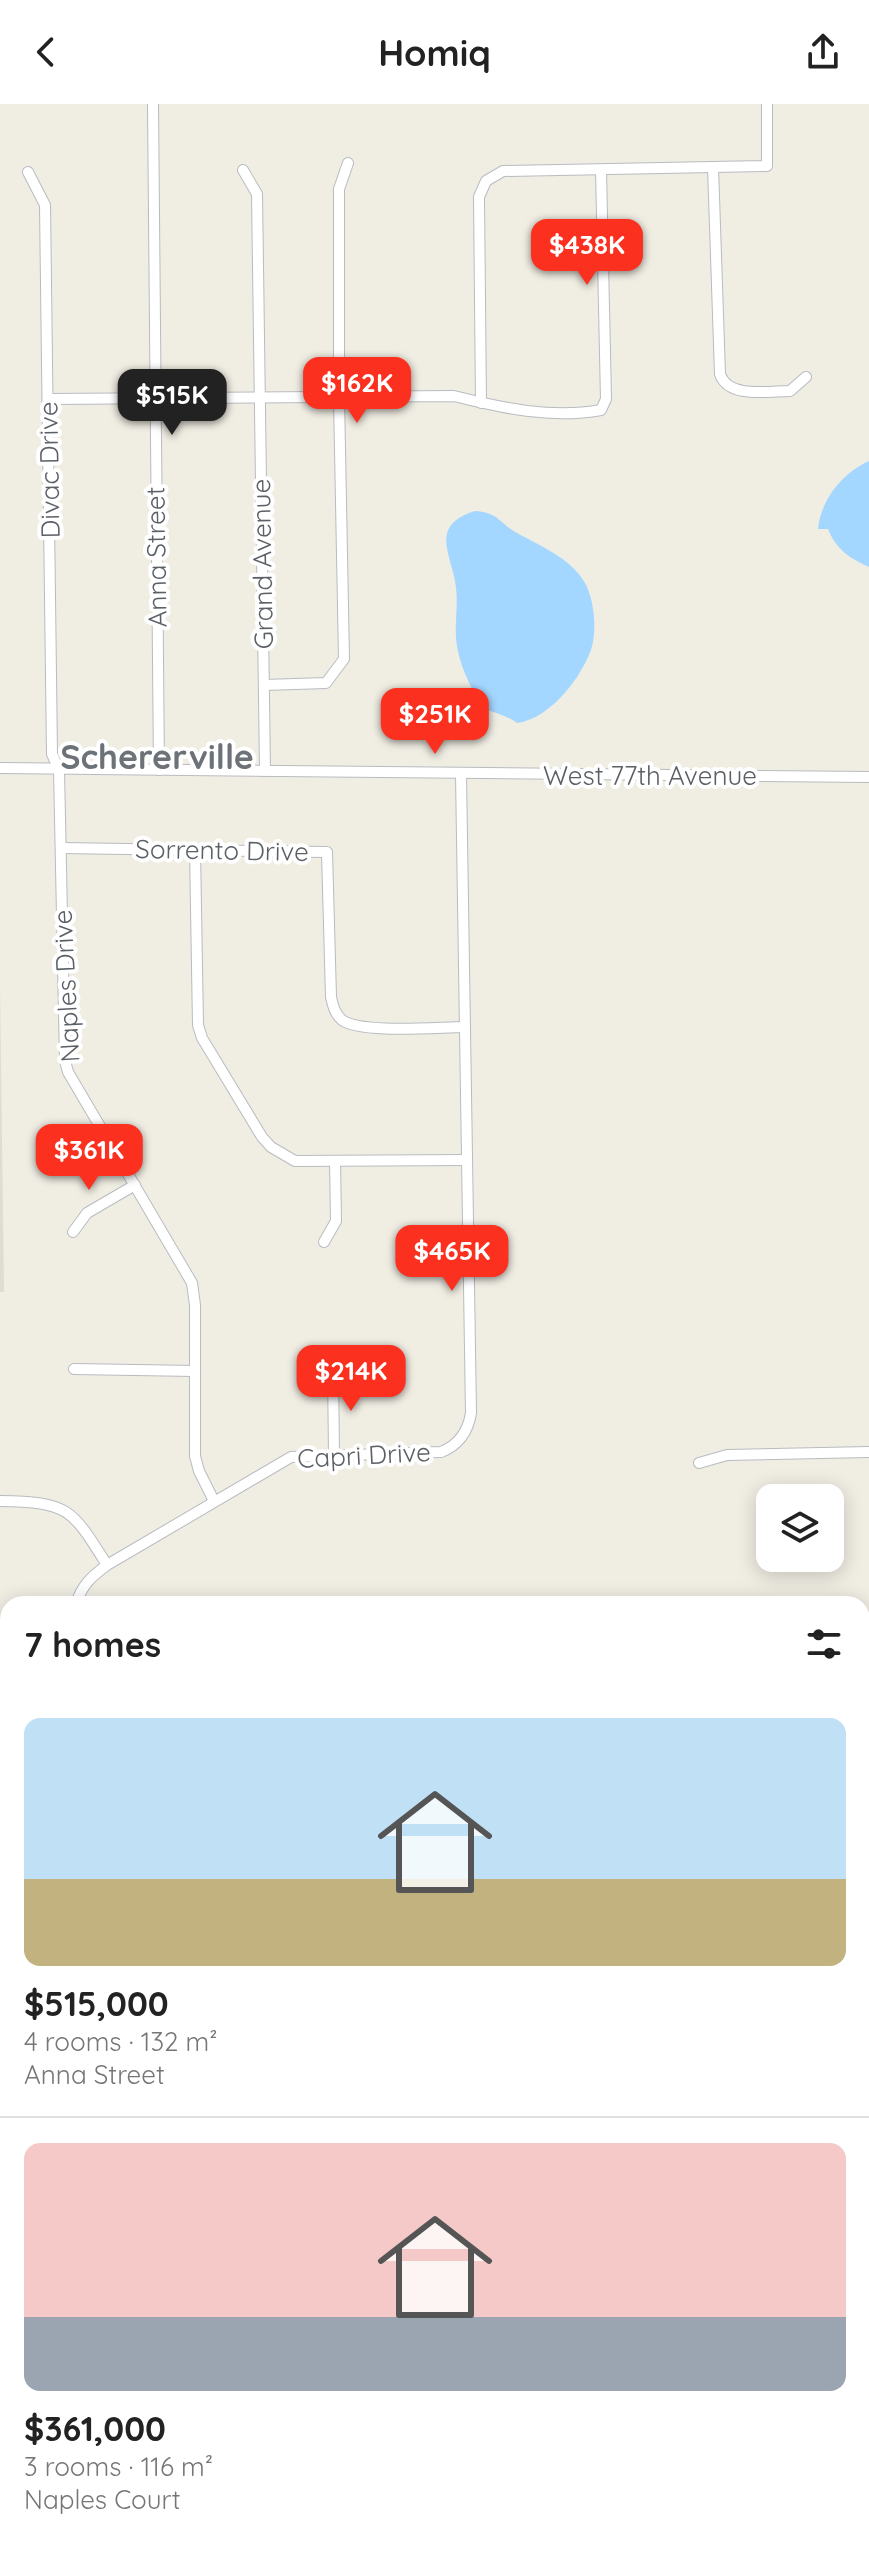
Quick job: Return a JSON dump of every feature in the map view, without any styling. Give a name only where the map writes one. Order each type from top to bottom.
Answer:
[{"type":"street","name":"Anna Street","points":[[153,104],[159,770]]},
{"type":"street","points":[[481,403],[479,197],[486,181],[503,171],[767,166],[767,104]]},
{"type":"street","points":[[264,685],[326,683],[344,659],[339,189],[348,163]]},
{"type":"street","points":[[713,167],[722,381],[743,391],[790,391],[806,377]]},
{"type":"street","name":"Grand Avenue","points":[[243,170],[257,194],[265,771]]},
{"type":"street","points":[[48,399],[454,396],[515,411],[587,413],[601,410],[606,399],[601,170]]},
{"type":"street","name":"Divac Drive","points":[[28,172],[45,205],[52,754],[59,770]]},
{"type":"street","name":"West 77th Avenue","points":[[0,768],[869,777]]},
{"type":"street","name":"Naples Drive","points":[[59,770],[65,1061],[68,1072],[192,1283],[195,1305],[195,1456],[214,1501]]},
{"type":"street","name":"Capri Drive","points":[[79,1596],[89,1578],[107,1565],[291,1457],[441,1452],[458,1442],[469,1424],[461,774]]},
{"type":"street","name":"Sorrento Drive","points":[[61,848],[327,852],[331,997],[338,1015],[344,1022],[364,1027],[465,1027]]},
{"type":"street","points":[[195,849],[196,1010],[202,1038],[262,1137],[271,1147],[295,1161],[467,1160]]},
{"type":"street","points":[[324,1242],[336,1221],[335,1161]]},
{"type":"street","points":[[73,1232],[87,1213],[135,1185]]},
{"type":"street","points":[[74,1369],[195,1371]]},
{"type":"street","points":[[333,1372],[334,1454]]},
{"type":"street","points":[[699,1463],[727,1455],[869,1452]]},
{"type":"street","points":[[0,1501],[49,1503],[69,1513],[82,1525],[107,1565]]},
{"type":"shaded area","points":[[0,984],[4,1292],[0,1292]]},
{"type":"water","points":[[869,461],[869,567],[844,552],[828,529],[818,529],[823,508],[834,489],[850,473]]},
{"type":"water","points":[[475,511],[494,516],[572,566],[585,583],[593,609],[592,647],[577,677],[560,698],[540,715],[517,723],[481,707],[465,674],[457,647],[456,588],[446,543],[447,534],[460,517]]},
{"type":"district","name":"Schererville","points":[[157,756]]}]
